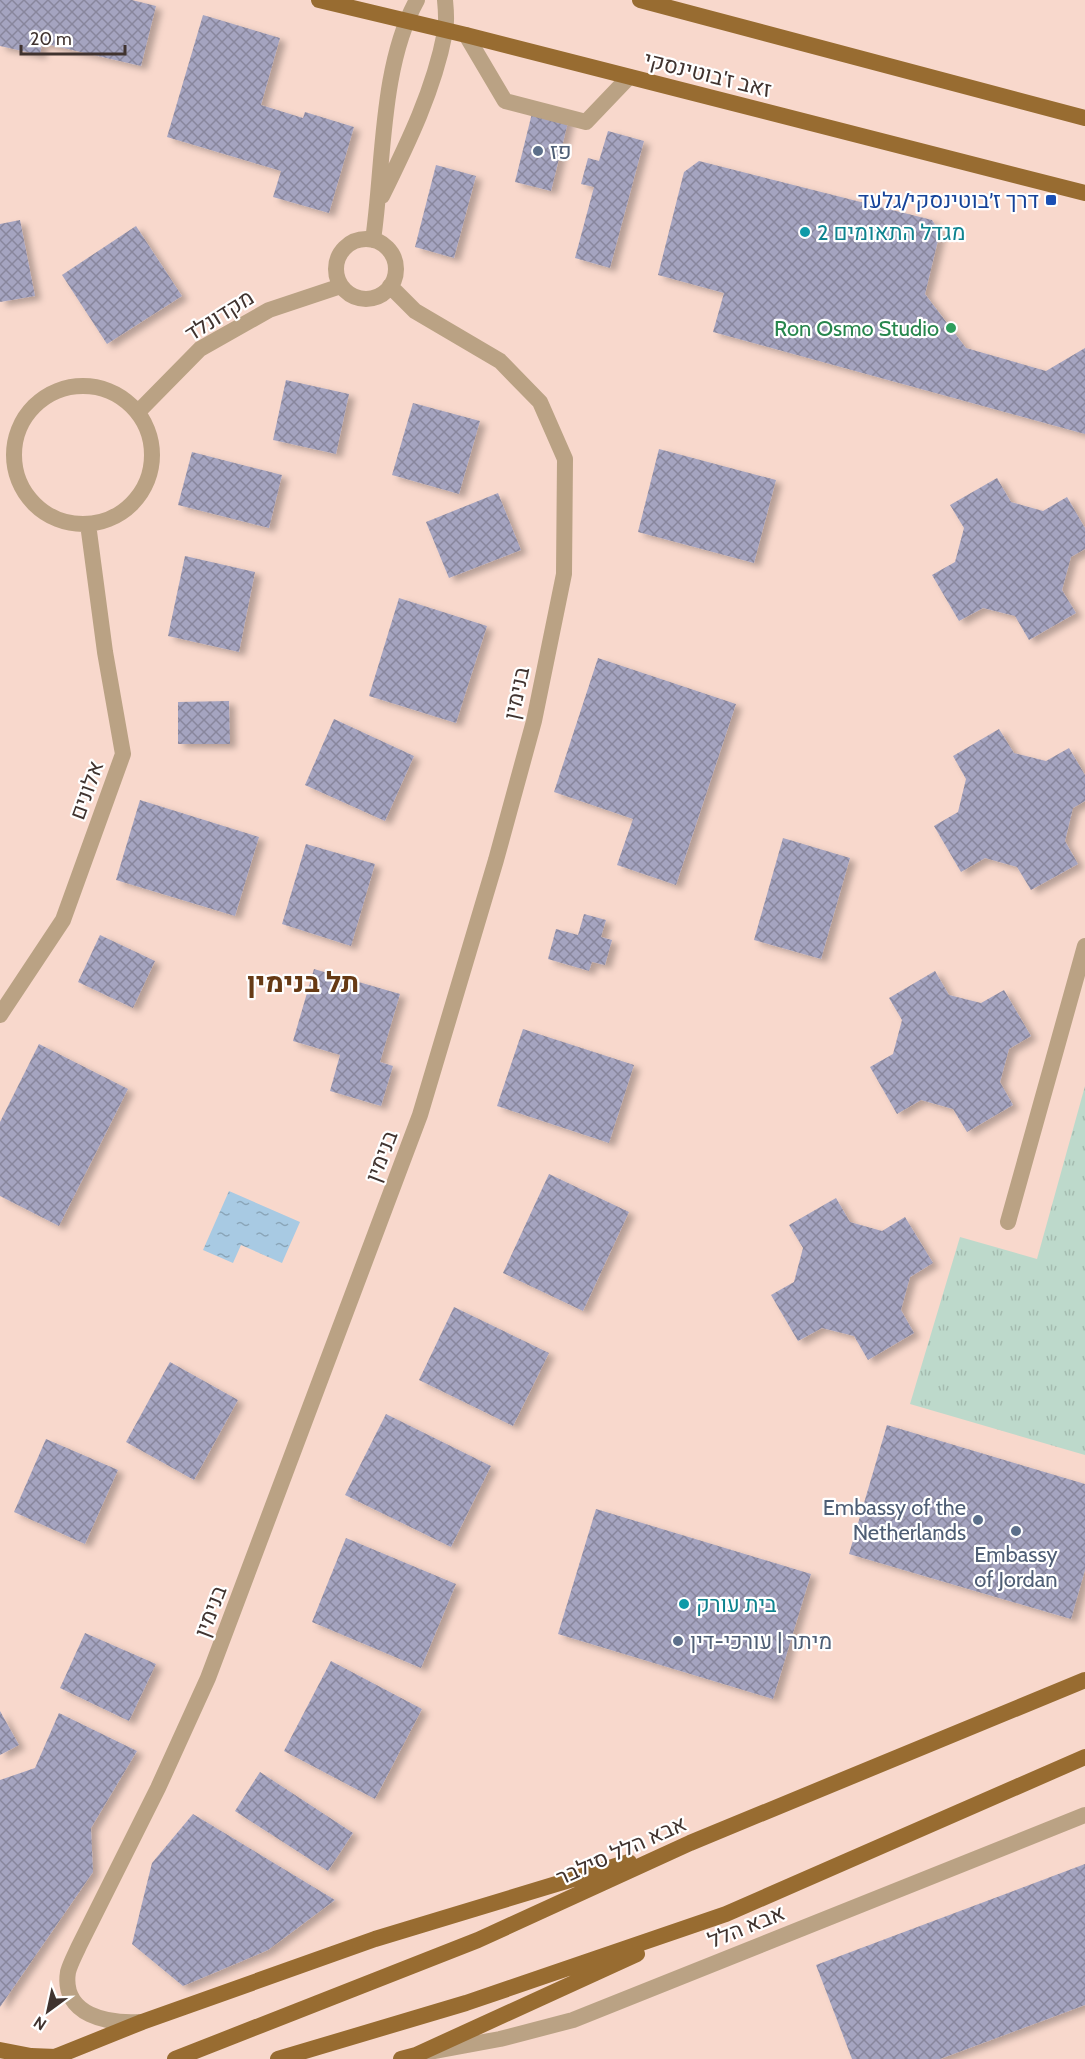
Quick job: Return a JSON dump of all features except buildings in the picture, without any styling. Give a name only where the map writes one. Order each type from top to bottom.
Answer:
[{"type":"main road","name":"זאב ז'בוטינסקי","points":[[319,0],[466,35],[1085,193]]},
{"type":"main road","points":[[640,0],[1085,118]]},
{"type":"main road","name":"אבא הלל סילבר","points":[[175,2059],[478,1940],[690,1843],[1085,1680]]},
{"type":"main road","points":[[409,2057],[726,1914],[1085,1757]]},
{"type":"main road","points":[[0,2050],[53,2058],[142,2022],[375,1940],[690,1843]]},
{"type":"main road","points":[[278,2059],[466,2003],[726,1914]]},
{"type":"street","points":[[373,240],[379,202],[386,108],[405,20],[417,0]]},
{"type":"street","points":[[379,202],[421,113],[435,73],[446,30],[446,0]]},
{"type":"street","points":[[466,35],[505,100],[586,122],[629,77]]},
{"type":"street","points":[[363,239],[373,240],[383,244],[390,251],[396,269],[395,278],[390,286],[375,298],[366,299],[348,293],[341,286],[336,266],[339,256],[353,242],[363,239]]},
{"type":"street","name":"מקדונלד","points":[[138,412],[200,348],[269,310],[341,286]]},
{"type":"street","name":"בנימין","points":[[142,2022],[111,2022],[86,2012],[70,1995],[69,1971],[79,1946],[158,1788],[208,1678],[420,1115],[496,860],[534,721],[564,574],[565,459],[540,402],[500,361],[416,311],[390,286]]},
{"type":"street","points":[[73,386],[98,387],[120,396],[138,412],[148,431],[152,452],[150,473],[141,493],[127,509],[108,520],[87,524],[64,522],[43,512],[27,495],[6,451],[31,408],[50,393],[73,386]]},
{"type":"street","name":"אלונים","points":[[0,1015],[63,920],[123,754],[105,652],[87,524]]},
{"type":"street","points":[[1008,1222],[1078,996],[1085,946]]},
{"type":"street","name":"אבא הלל","points":[[409,2057],[500,2039],[573,2020],[1085,1815]]},
{"type":"green space","points":[[1085,1086],[1085,1455],[910,1404],[960,1237],[1037,1259]]},
{"type":"water","points":[[229,1191],[300,1222],[282,1263],[241,1245],[233,1263],[203,1250]]},
{"type":"place","name":"פז","points":[[538,151]]},
{"type":"place","name":"דרך ז׳בוטינסקי/גלעד","points":[[1051,200]]},
{"type":"place","name":"מגדל התאומים 2","points":[[805,232]]},
{"type":"place","name":"Ron Osmo Studio","points":[[951,328]]},
{"type":"place","name":"Embassy of the Netherlands","points":[[978,1520]]},
{"type":"place","name":"Embassy of Jordan","points":[[1016,1531]]},
{"type":"place","name":"בית עורק","points":[[684,1604]]},
{"type":"place","name":"מיתר | עורכי-דין","points":[[678,1641]]},
{"type":"district","name":"תל בנימין","points":[[303,982]]}]
